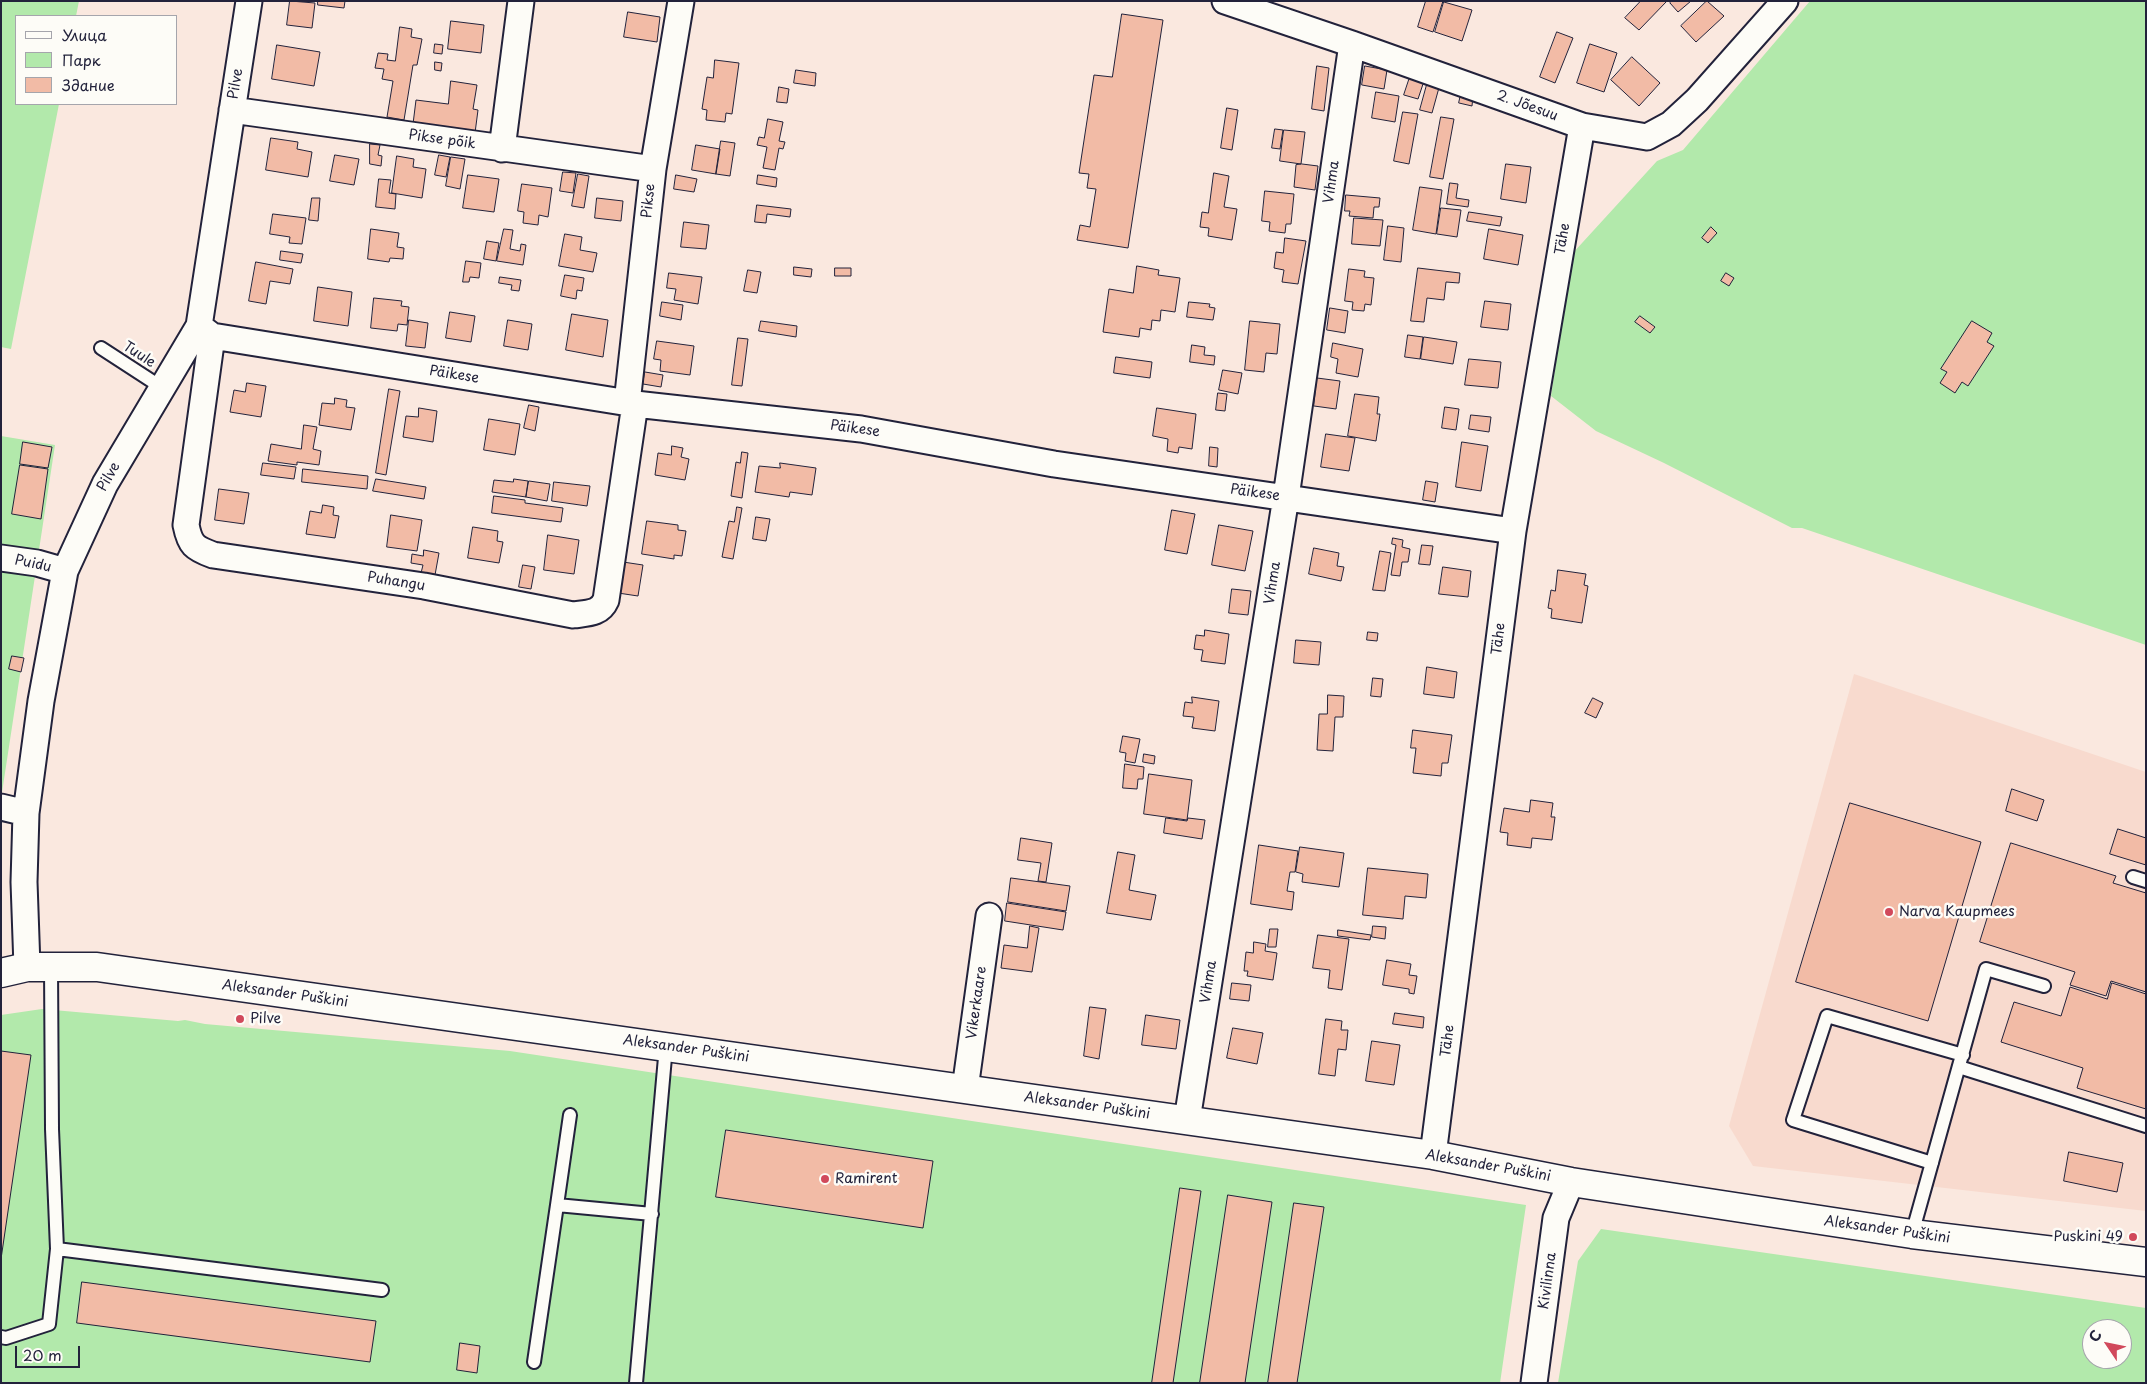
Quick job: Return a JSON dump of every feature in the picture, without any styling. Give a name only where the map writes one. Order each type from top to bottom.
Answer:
[{"type":"main road","name":"Aleksander Puškini","points":[[26,969],[97,966],[1433,1156],[1571,1182],[1912,1234],[2146,1262]]},
{"type":"street","name":"Pilve","points":[[26,969],[24,882],[26,813],[41,701],[65,571],[104,484],[161,387],[205,331],[232,110],[249,1]]},
{"type":"street","points":[[502,149],[521,1]]},
{"type":"street","name":"Pikse","points":[[595,612],[603,607],[606,600],[631,403],[653,168],[681,1]]},
{"type":"street","name":"2. Jõesuu","points":[[1225,1],[1582,126],[1647,137],[1671,124],[1697,100],[1785,1]]},
{"type":"street","name":"Vihma","points":[[1187,1120],[1286,497],[1352,44]]},
{"type":"street","name":"Pikse põik","points":[[232,110],[502,149],[653,168]]},
{"type":"street","name":"Tähe","points":[[1433,1156],[1513,531],[1582,126]]},
{"type":"street","name":"Päikese","points":[[205,331],[631,403],[861,429],[1054,464],[1513,531]]},
{"type":"street","name":"Puhangu","points":[[205,331],[186,525],[189,540],[197,549],[213,555],[424,586],[573,615],[595,612]]},
{"type":"street","name":"Puidu","points":[[1,558],[38,563],[65,571]]},
{"type":"street","points":[[1,807],[26,813]]},
{"type":"street","name":"Vikerkaare","points":[[965,1089],[989,916]]},
{"type":"street","name":"Kivilinna","points":[[1534,1383],[1556,1218],[1571,1182]]},
{"type":"lane","name":"Tuule","points":[[100,348],[161,387]]},
{"type":"lane","points":[[2133,877],[2146,881]]},
{"type":"lane","points":[[1,1337],[6,1338],[49,1324],[57,1249],[52,1129],[26,969]]},
{"type":"lane","points":[[1912,1234],[1986,969],[2044,986]]},
{"type":"lane","points":[[1932,1163],[1793,1120],[1827,1016],[2146,1126]]},
{"type":"lane","points":[[636,1383],[666,1046]]},
{"type":"lane","points":[[534,1362],[570,1115]]},
{"type":"lane","points":[[556,1205],[652,1214]]},
{"type":"lane","points":[[57,1249],[382,1290]]},
{"type":"shaded area","points":[[1854,674],[2146,772],[2146,1211],[1753,1166],[1729,1126]]},
{"type":"green space","points":[[1,1],[79,1],[76,15],[15,15],[15,105],[59,105],[11,349],[1,347]]},
{"type":"green space","points":[[1810,1],[2146,1],[2146,645],[1802,528],[1792,528],[1596,431],[1551,396],[1572,254],[1657,161],[1683,150]]},
{"type":"green space","points":[[1,436],[55,445],[1,799]]},
{"type":"green space","points":[[42,1009],[178,1021],[185,1020],[205,1024],[510,1051],[1526,1205],[1500,1383],[1,1383],[1,1015]]},
{"type":"green space","points":[[1601,1229],[2146,1308],[2146,1383],[1558,1383],[1578,1261]]},
{"type":"building","points":[[290,1],[315,3],[312,28],[287,25]]},
{"type":"building","points":[[318,1],[345,1],[344,8],[318,5]]},
{"type":"building","points":[[1426,1],[1443,1],[1433,32],[1418,27]]},
{"type":"building","points":[[1641,1],[1667,1],[1639,30],[1625,18]]},
{"type":"building","points":[[1672,1],[1691,1],[1678,12],[1670,3]]},
{"type":"building","points":[[1707,1],[1724,16],[1696,42],[1681,26]]},
{"type":"building","points":[[1444,2],[1472,10],[1462,41],[1435,32]]},
{"type":"building","points":[[628,12],[660,17],[657,42],[624,37]]},
{"type":"building","points":[[1122,14],[1163,20],[1128,248],[1077,240],[1080,225],[1090,227],[1096,189],[1087,188],[1089,174],[1079,173],[1094,75],[1112,77]]},
{"type":"building","points":[[451,21],[484,25],[481,53],[448,49]]},
{"type":"building","points":[[400,27],[412,29],[411,37],[422,39],[417,65],[413,65],[404,120],[387,117],[393,81],[382,79],[384,69],[375,68],[378,53],[388,54],[387,60],[395,61]]},
{"type":"building","points":[[1557,32],[1573,38],[1555,83],[1540,77]]},
{"type":"building","points":[[435,44],[443,45],[442,54],[434,53]]},
{"type":"building","points":[[1590,44],[1617,53],[1604,92],[1577,83]]},
{"type":"building","points":[[277,45],[320,52],[314,86],[272,79]]},
{"type":"building","points":[[1632,57],[1660,83],[1639,106],[1611,80]]},
{"type":"building","points":[[715,60],[739,63],[732,114],[726,113],[725,122],[706,120],[707,110],[702,109],[707,77],[713,78]]},
{"type":"building","points":[[435,62],[442,63],[441,71],[435,70]]},
{"type":"building","points":[[1317,66],[1329,68],[1324,111],[1312,109]]},
{"type":"building","points":[[1365,66],[1387,70],[1384,89],[1362,85]]},
{"type":"building","points":[[796,70],[816,73],[815,86],[794,83]]},
{"type":"building","points":[[1410,77],[1424,81],[1418,99],[1404,95]]},
{"type":"building","points":[[451,81],[477,85],[473,109],[478,110],[475,133],[413,124],[416,100],[448,104]]},
{"type":"building","points":[[1428,81],[1440,84],[1432,113],[1420,110]]},
{"type":"building","points":[[779,87],[789,89],[787,103],[777,102]]},
{"type":"building","points":[[1376,92],[1399,96],[1395,122],[1372,118]]},
{"type":"building","points":[[1461,94],[1473,96],[1472,106],[1459,103]]},
{"type":"building","points":[[1227,108],[1238,110],[1232,150],[1221,148]]},
{"type":"building","points":[[1403,112],[1418,114],[1409,164],[1394,161]]},
{"type":"building","points":[[1441,117],[1454,119],[1443,179],[1430,177]]},
{"type":"building","points":[[768,119],[783,122],[779,141],[785,142],[783,149],[779,148],[775,170],[763,168],[767,147],[757,145],[759,137],[764,138]]},
{"type":"building","points":[[1275,129],[1283,130],[1280,149],[1272,148]]},
{"type":"building","points":[[1284,130],[1305,132],[1301,164],[1280,161]]},
{"type":"building","points":[[271,138],[298,142],[297,149],[312,152],[308,177],[266,170]]},
{"type":"building","points":[[721,141],[735,143],[730,176],[716,174]]},
{"type":"building","points":[[370,144],[380,145],[378,155],[382,156],[381,166],[370,164]]},
{"type":"building","points":[[696,145],[720,149],[716,174],[692,170]]},
{"type":"building","points":[[335,155],[359,159],[354,185],[330,181]]},
{"type":"building","points":[[439,155],[450,157],[446,177],[435,175]]},
{"type":"building","points":[[397,156],[414,159],[413,167],[426,169],[422,198],[392,193]]},
{"type":"building","points":[[451,157],[465,159],[460,189],[446,186]]},
{"type":"building","points":[[1506,164],[1531,167],[1526,203],[1501,199]]},
{"type":"building","points":[[1296,165],[1318,166],[1315,190],[1294,187]]},
{"type":"building","points":[[563,172],[576,173],[573,193],[560,191]]},
{"type":"building","points":[[1214,173],[1229,176],[1224,207],[1237,209],[1232,240],[1208,236],[1209,228],[1200,227],[1202,212],[1208,213]]},
{"type":"building","points":[[578,174],[589,176],[584,208],[572,206]]},
{"type":"building","points":[[468,175],[499,179],[494,212],[463,208]]},
{"type":"building","points":[[676,175],[697,179],[694,192],[674,189]]},
{"type":"building","points":[[758,175],[777,178],[776,187],[757,184]]},
{"type":"building","points":[[379,179],[391,180],[389,193],[396,194],[395,209],[376,207]]},
{"type":"building","points":[[1450,183],[1458,184],[1456,198],[1469,200],[1468,207],[1447,204]]},
{"type":"building","points":[[522,184],[552,188],[548,217],[539,215],[538,225],[523,223],[524,212],[518,211]]},
{"type":"building","points":[[1420,187],[1442,190],[1436,234],[1413,230]]},
{"type":"building","points":[[1265,191],[1294,194],[1291,224],[1286,224],[1285,233],[1269,231],[1270,222],[1262,221]]},
{"type":"building","points":[[1346,195],[1380,198],[1379,207],[1374,207],[1373,218],[1349,216],[1350,211],[1345,211]]},
{"type":"building","points":[[312,198],[320,198],[318,221],[309,220]]},
{"type":"building","points":[[597,198],[623,201],[621,221],[595,218]]},
{"type":"building","points":[[757,205],[791,209],[790,217],[767,214],[766,223],[755,222]]},
{"type":"building","points":[[1441,208],[1461,210],[1457,237],[1437,234]]},
{"type":"building","points":[[1469,212],[1502,217],[1500,226],[1467,221]]},
{"type":"building","points":[[273,214],[306,218],[302,244],[289,243],[290,237],[270,234]]},
{"type":"building","points":[[1354,218],[1383,220],[1380,246],[1352,244]]},
{"type":"building","points":[[684,222],[709,225],[706,249],[681,247]]},
{"type":"building","points":[[1388,226],[1404,228],[1401,262],[1384,260]]},
{"type":"building","points":[[1711,227],[1717,233],[1708,243],[1702,238]]},
{"type":"building","points":[[371,229],[399,233],[397,247],[404,248],[403,259],[390,258],[389,262],[368,259]]},
{"type":"building","points":[[504,229],[513,230],[510,249],[520,251],[521,244],[526,245],[523,265],[497,261]]},
{"type":"building","points":[[1489,229],[1523,235],[1518,265],[1484,259]]},
{"type":"building","points":[[565,234],[582,237],[580,250],[597,253],[593,272],[559,266]]},
{"type":"building","points":[[1285,238],[1306,241],[1298,284],[1282,282],[1284,270],[1274,268],[1276,252],[1283,253]]},
{"type":"building","points":[[487,241],[499,243],[496,261],[484,259]]},
{"type":"building","points":[[281,251],[303,254],[301,263],[280,260]]},
{"type":"building","points":[[466,261],[481,263],[479,278],[470,277],[469,282],[463,282]]},
{"type":"building","points":[[256,262],[293,269],[290,284],[270,281],[266,304],[249,301]]},
{"type":"building","points":[[1137,266],[1159,270],[1158,275],[1180,278],[1175,312],[1161,310],[1160,321],[1152,320],[1151,330],[1140,328],[1139,337],[1103,332],[1109,289],[1133,293]]},
{"type":"building","points":[[794,267],[812,269],[811,277],[794,275]]},
{"type":"building","points":[[835,268],[851,268],[851,276],[835,276]]},
{"type":"building","points":[[1418,268],[1460,273],[1459,283],[1446,282],[1444,300],[1427,298],[1424,322],[1411,321]]},
{"type":"building","points":[[1349,269],[1365,271],[1364,277],[1374,278],[1371,305],[1365,304],[1364,311],[1352,310],[1353,302],[1345,301]]},
{"type":"building","points":[[748,270],[761,272],[757,293],[744,291]]},
{"type":"building","points":[[669,273],[702,277],[698,304],[674,300],[676,289],[667,288]]},
{"type":"building","points":[[1726,273],[1734,278],[1729,286],[1721,281]]},
{"type":"building","points":[[565,275],[584,278],[582,291],[577,290],[576,299],[561,296]]},
{"type":"building","points":[[500,277],[521,280],[519,291],[511,290],[512,285],[499,283]]},
{"type":"building","points":[[318,287],[352,292],[348,326],[314,321]]},
{"type":"building","points":[[374,298],[402,301],[401,306],[409,307],[407,325],[398,324],[397,331],[371,328]]},
{"type":"building","points":[[1485,301],[1511,304],[1508,330],[1481,327]]},
{"type":"building","points":[[662,302],[683,305],[681,320],[660,316]]},
{"type":"building","points":[[1189,302],[1210,304],[1209,307],[1215,308],[1213,320],[1187,317]]},
{"type":"building","points":[[1330,308],[1348,311],[1345,333],[1327,330]]},
{"type":"building","points":[[450,312],[475,316],[471,342],[446,338]]},
{"type":"building","points":[[572,314],[608,320],[603,357],[566,350]]},
{"type":"building","points":[[1640,316],[1655,327],[1650,333],[1635,322]]},
{"type":"building","points":[[409,320],[428,323],[425,348],[406,346]]},
{"type":"building","points":[[508,320],[532,324],[528,350],[504,346]]},
{"type":"building","points":[[761,321],[797,326],[796,337],[759,331]]},
{"type":"building","points":[[1250,321],[1280,324],[1277,354],[1266,353],[1264,372],[1245,370]]},
{"type":"building","points":[[1972,321],[1992,333],[1987,342],[1994,346],[1968,386],[1962,382],[1955,393],[1940,383],[1947,372],[1941,369]]},
{"type":"building","points":[[1408,335],[1423,337],[1420,359],[1405,357]]},
{"type":"building","points":[[1424,337],[1457,342],[1453,364],[1421,359]]},
{"type":"building","points":[[738,338],[748,339],[742,386],[732,385]]},
{"type":"building","points":[[657,341],[694,346],[690,375],[660,371],[661,360],[654,359]]},
{"type":"building","points":[[1333,343],[1363,349],[1358,377],[1336,373],[1338,359],[1331,357]]},
{"type":"building","points":[[1192,345],[1205,347],[1204,355],[1215,356],[1214,365],[1190,362]]},
{"type":"building","points":[[1116,357],[1152,362],[1150,378],[1114,373]]},
{"type":"building","points":[[1469,359],[1501,362],[1498,388],[1465,385]]},
{"type":"building","points":[[1223,370],[1242,373],[1238,394],[1219,390]]},
{"type":"building","points":[[645,372],[663,375],[661,387],[643,384]]},
{"type":"building","points":[[1317,378],[1340,381],[1336,409],[1314,406]]},
{"type":"building","points":[[247,383],[266,386],[261,417],[230,412],[234,390],[245,392]]},
{"type":"building","points":[[389,389],[400,391],[386,475],[376,473]]},
{"type":"building","points":[[1218,393],[1227,394],[1225,411],[1216,410]]},
{"type":"building","points":[[1355,394],[1379,397],[1377,414],[1380,414],[1376,441],[1348,436]]},
{"type":"building","points":[[335,398],[347,400],[346,407],[355,408],[351,430],[319,425],[322,403],[334,404]]},
{"type":"building","points":[[529,405],[539,407],[535,431],[524,428]]},
{"type":"building","points":[[1445,407],[1459,409],[1456,430],[1442,428]]},
{"type":"building","points":[[419,408],[437,411],[433,442],[403,437],[406,416],[418,417]]},
{"type":"building","points":[[1157,408],[1196,414],[1192,449],[1179,447],[1178,453],[1167,451],[1168,439],[1153,436]]},
{"type":"building","points":[[1471,415],[1491,417],[1489,432],[1469,429]]},
{"type":"building","points":[[489,419],[520,424],[515,455],[484,450]]},
{"type":"building","points":[[304,425],[317,427],[313,449],[321,451],[319,465],[297,462],[297,465],[268,461],[271,444],[301,449]]},
{"type":"building","points":[[1326,434],[1355,438],[1349,471],[1321,467]]},
{"type":"building","points":[[23,442],[52,447],[48,468],[20,464]]},
{"type":"building","points":[[1462,442],[1488,446],[1481,491],[1456,487]]},
{"type":"building","points":[[672,446],[683,448],[681,457],[689,459],[685,480],[655,475],[658,453],[671,455]]},
{"type":"building","points":[[1210,447],[1218,448],[1217,467],[1209,466]]},
{"type":"building","points":[[742,452],[748,453],[742,498],[731,496],[736,462],[740,463]]},
{"type":"building","points":[[263,463],[296,467],[294,479],[261,475]]},
{"type":"building","points":[[780,463],[816,468],[812,495],[790,492],[789,497],[755,492],[759,466],[780,468]]},
{"type":"building","points":[[20,465],[48,469],[41,519],[12,514]]},
{"type":"building","points":[[303,469],[368,476],[367,489],[302,482]]},
{"type":"building","points":[[376,479],[426,487],[424,499],[373,491]]},
{"type":"building","points":[[514,479],[528,481],[526,497],[492,492],[494,480],[513,482]]},
{"type":"building","points":[[529,481],[550,484],[547,501],[526,497]]},
{"type":"building","points":[[1426,481],[1438,483],[1435,502],[1423,500]]},
{"type":"building","points":[[554,482],[590,486],[587,506],[552,501]]},
{"type":"building","points":[[219,489],[249,493],[244,524],[215,520]]},
{"type":"building","points":[[494,496],[525,500],[525,503],[563,508],[561,522],[492,513]]},
{"type":"building","points":[[323,505],[334,507],[333,515],[339,516],[335,538],[306,534],[310,511],[321,513]]},
{"type":"building","points":[[737,507],[742,508],[733,559],[722,557],[729,521],[734,522]]},
{"type":"building","points":[[1172,510],[1195,514],[1187,554],[1165,550]]},
{"type":"building","points":[[391,515],[422,520],[417,551],[387,547]]},
{"type":"building","points":[[756,517],[770,519],[766,541],[753,539]]},
{"type":"building","points":[[647,521],[678,525],[678,530],[686,531],[682,556],[674,555],[674,559],[642,554]]},
{"type":"building","points":[[1219,525],[1253,531],[1245,571],[1212,565]]},
{"type":"building","points":[[473,527],[498,531],[497,541],[503,542],[499,563],[468,558]]},
{"type":"building","points":[[548,535],[579,540],[574,574],[544,570]]},
{"type":"building","points":[[1393,538],[1403,540],[1402,547],[1410,549],[1408,562],[1402,562],[1400,576],[1391,575],[1396,545],[1392,544]]},
{"type":"building","points":[[1422,545],[1433,546],[1430,565],[1419,564]]},
{"type":"building","points":[[1314,548],[1339,553],[1337,566],[1344,567],[1341,581],[1309,574]]},
{"type":"building","points":[[424,550],[439,553],[435,575],[421,573],[423,565],[411,563],[412,554],[423,556]]},
{"type":"building","points":[[1380,551],[1391,553],[1385,591],[1373,590]]},
{"type":"building","points":[[623,562],[643,565],[638,596],[618,593]]},
{"type":"building","points":[[523,565],[535,567],[531,589],[519,587]]},
{"type":"building","points":[[1443,567],[1471,571],[1468,597],[1439,594]]},
{"type":"building","points":[[1558,570],[1586,574],[1584,585],[1588,586],[1582,623],[1551,618],[1552,609],[1548,608],[1551,590],[1555,591]]},
{"type":"building","points":[[1232,589],[1251,591],[1248,615],[1229,613]]},
{"type":"building","points":[[1205,630],[1229,634],[1225,664],[1201,661],[1203,650],[1194,649],[1196,635],[1204,636]]},
{"type":"building","points":[[1368,632],[1378,633],[1377,641],[1367,640]]},
{"type":"building","points":[[1296,640],[1321,642],[1319,665],[1294,663]]},
{"type":"building","points":[[12,656],[24,658],[21,672],[9,669]]},
{"type":"building","points":[[1427,667],[1457,672],[1454,698],[1424,694]]},
{"type":"building","points":[[1373,678],[1383,679],[1381,697],[1371,696]]},
{"type":"building","points":[[1328,695],[1344,696],[1343,717],[1335,717],[1333,751],[1317,750],[1319,714],[1327,714]]},
{"type":"building","points":[[1192,697],[1219,701],[1215,731],[1192,728],[1194,717],[1183,716],[1185,702],[1192,703]]},
{"type":"building","points":[[1593,698],[1603,703],[1596,718],[1585,713]]},
{"type":"building","points":[[1413,730],[1452,735],[1448,763],[1442,763],[1441,776],[1413,773],[1416,748],[1411,748]]},
{"type":"building","points":[[1123,736],[1140,739],[1135,763],[1125,761],[1126,753],[1120,752]]},
{"type":"building","points":[[1144,754],[1155,756],[1154,764],[1143,762]]},
{"type":"building","points":[[1125,764],[1144,767],[1143,779],[1138,779],[1137,789],[1123,788]]},
{"type":"building","points":[[1149,774],[1192,780],[1187,820],[1144,814]]},
{"type":"building","points":[[2012,789],[2044,800],[2037,821],[2006,811]]},
{"type":"building","points":[[1531,800],[1553,803],[1551,817],[1555,817],[1552,840],[1532,838],[1531,848],[1507,845],[1508,833],[1500,832],[1504,808],[1529,812]]},
{"type":"building","name":"Narva Kaupmees","points":[[1850,803],[1981,842],[1928,1021],[1796,982]]},
{"type":"building","points":[[1166,818],[1187,821],[1188,818],[1205,820],[1202,839],[1164,833]]},
{"type":"building","points":[[2118,829],[2146,838],[2146,865],[2110,854]]},
{"type":"building","points":[[1021,838],[1052,843],[1046,882],[1038,881],[1041,863],[1018,860]]},
{"type":"building","points":[[2011,843],[2116,876],[2113,883],[2146,893],[2146,992],[2111,981],[2106,996],[2070,985],[2075,972],[1980,942]]},
{"type":"building","points":[[1259,845],[1298,851],[1295,872],[1290,872],[1287,891],[1294,892],[1292,910],[1251,904]]},
{"type":"building","points":[[1300,847],[1344,853],[1339,887],[1302,882],[1303,874],[1296,872]]},
{"type":"building","points":[[1118,852],[1135,855],[1129,890],[1156,895],[1151,920],[1107,913]]},
{"type":"building","points":[[1368,868],[1428,874],[1426,898],[1405,896],[1403,919],[1363,915]]},
{"type":"building","points":[[1011,878],[1070,886],[1066,911],[1008,902]]},
{"type":"building","points":[[1007,903],[1066,912],[1063,930],[1005,921]]},
{"type":"building","points":[[1030,926],[1039,928],[1032,972],[1001,968],[1004,945],[1027,948]]},
{"type":"building","points":[[1373,926],[1386,927],[1385,939],[1372,937]]},
{"type":"building","points":[[1270,929],[1278,929],[1276,947],[1268,947]]},
{"type":"building","points":[[1338,930],[1371,935],[1370,940],[1338,936]]},
{"type":"building","points":[[1318,935],[1349,939],[1342,990],[1328,988],[1330,970],[1313,968]]},
{"type":"building","points":[[1254,942],[1266,944],[1265,951],[1277,953],[1273,980],[1247,976],[1248,971],[1244,971],[1246,952],[1253,953]]},
{"type":"building","points":[[1387,960],[1411,964],[1409,975],[1417,976],[1414,994],[1409,993],[1409,989],[1383,985]]},
{"type":"building","points":[[1232,983],[1251,985],[1249,1001],[1230,999]]},
{"type":"building","points":[[2112,983],[2146,994],[2146,1109],[2077,1088],[2083,1068],[2001,1042],[2014,1002],[2061,1016],[2070,987],[2107,999]]},
{"type":"building","points":[[1090,1007],[1106,1009],[1099,1059],[1084,1056]]},
{"type":"building","points":[[1395,1013],[1424,1017],[1423,1028],[1393,1024]]},
{"type":"building","points":[[1146,1015],[1180,1020],[1176,1049],[1142,1045]]},
{"type":"building","points":[[1326,1019],[1342,1021],[1341,1030],[1348,1030],[1346,1050],[1338,1049],[1335,1076],[1319,1074]]},
{"type":"building","points":[[1233,1028],[1263,1033],[1257,1064],[1227,1058]]},
{"type":"building","points":[[1372,1041],[1400,1045],[1394,1085],[1366,1081]]},
{"type":"building","points":[[1,1051],[31,1055],[1,1259]]},
{"type":"building","name":"Ramirent","points":[[726,1130],[933,1161],[923,1228],[716,1197]]},
{"type":"building","points":[[2069,1152],[2123,1163],[2117,1192],[2064,1181]]},
{"type":"building","points":[[1180,1188],[1201,1191],[1173,1383],[1152,1383]]},
{"type":"building","points":[[1228,1195],[1272,1202],[1245,1383],[1200,1383]]},
{"type":"building","points":[[1294,1203],[1324,1207],[1297,1383],[1268,1383]]},
{"type":"building","points":[[82,1282],[376,1321],[370,1362],[77,1323]]},
{"type":"building","points":[[460,1343],[480,1346],[477,1373],[457,1370]]},
{"type":"place","name":"Narva Kaupmees","points":[[1889,912]]},
{"type":"place","name":"Pilve","points":[[240,1019]]},
{"type":"place","name":"Ramirent","points":[[825,1179]]},
{"type":"place","name":"Puskini 49","points":[[2133,1237]]}]
